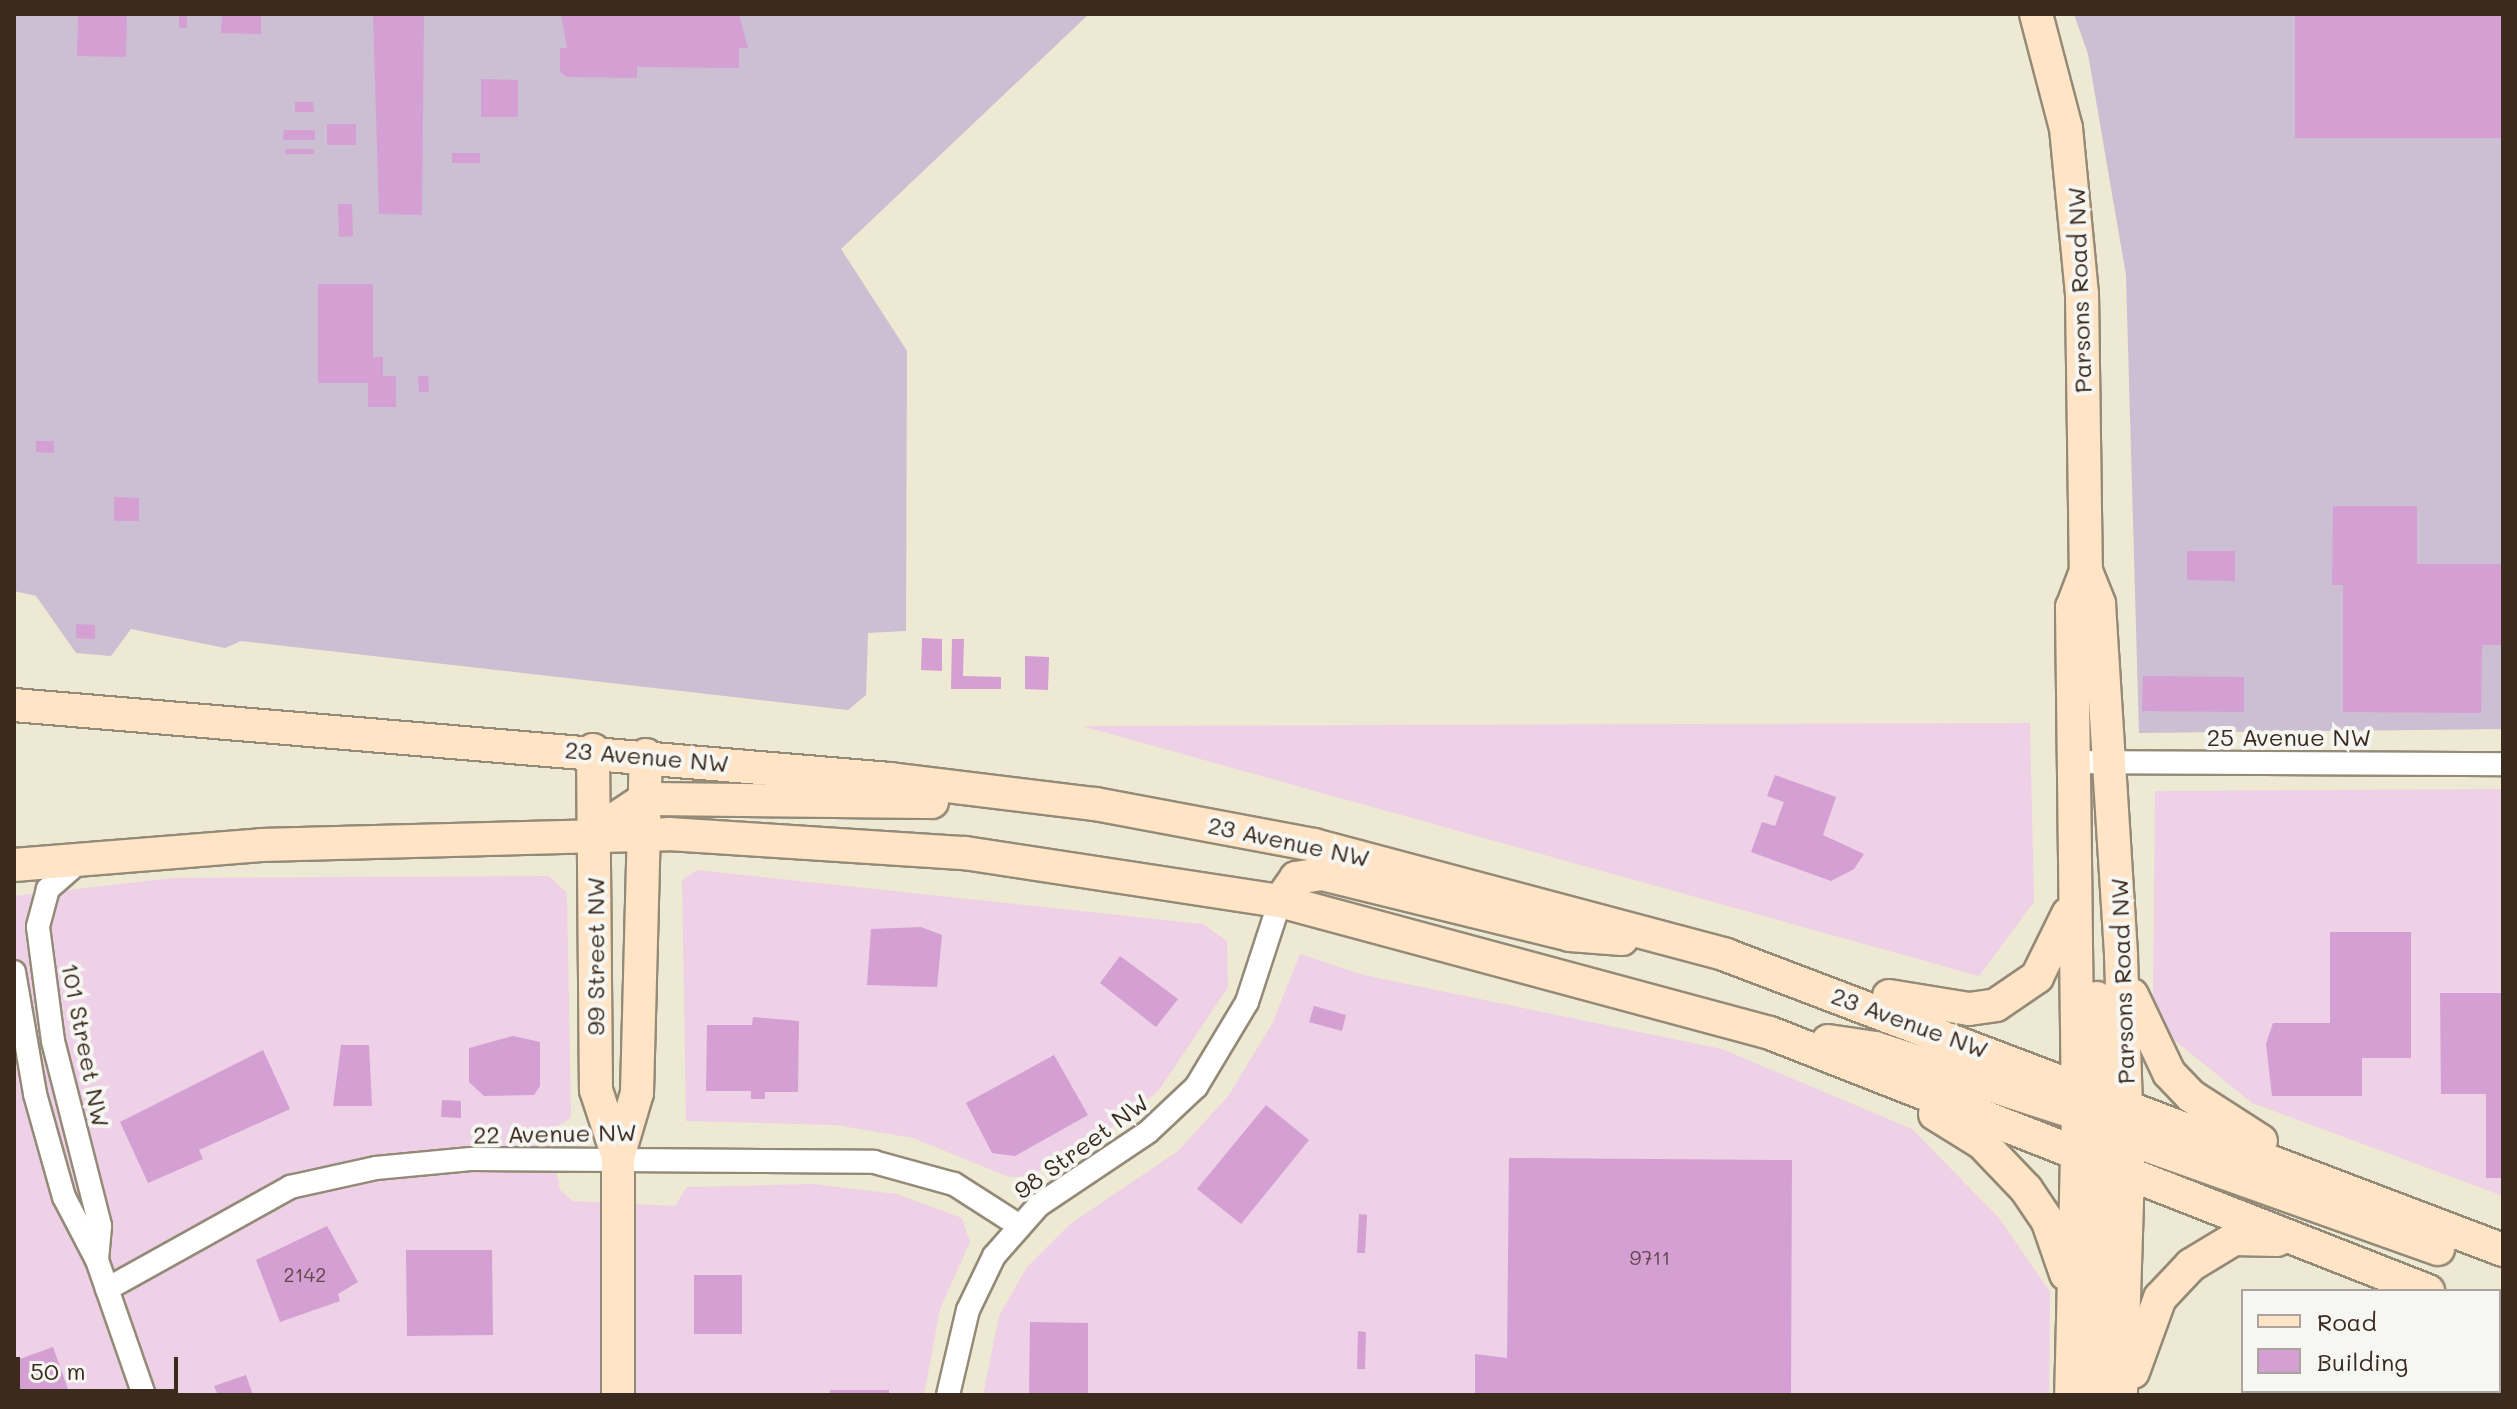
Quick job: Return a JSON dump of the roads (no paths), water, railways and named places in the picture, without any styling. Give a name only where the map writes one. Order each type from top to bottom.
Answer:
[{"type":"main road","name":"Parsons Road NW","points":[[2036,14],[2066,128],[2078,211],[2086,571],[2099,604],[2113,762],[2117,873],[2102,1129],[2080,1393]]},
{"type":"main road","name":"Parsons Road NW","points":[[2086,571],[2072,607],[2073,843],[2102,1129],[2124,1395]]},
{"type":"main road","name":"23 Avenue NW","points":[[14,705],[646,755],[1095,804],[1314,845],[1726,955],[2102,1129],[2300,1243],[2423,1289]]},
{"type":"main road","name":"99 Street NW","points":[[593,750],[596,1090],[618,1157]]},
{"type":"main road","name":"99 Street NW","points":[[618,1395],[618,1157],[637,1093],[646,755]]},
{"type":"main road","points":[[2074,772],[2091,850],[2102,1129]]},
{"type":"main road","points":[[594,833],[645,799],[1095,804]]},
{"type":"main road","name":"23 Avenue NW","points":[[14,865],[86,857],[594,833],[644,834],[965,853],[1280,901],[1770,1033],[1841,1059],[2102,1129],[2503,1250]]},
{"type":"main road","points":[[1726,955],[1918,1004],[1996,1005],[2028,986],[2056,949],[2068,915],[2073,843]]},
{"type":"main road","points":[[2117,873],[2135,1008],[2159,1059],[2191,1096],[2284,1153],[2503,1244]]},
{"type":"main road","points":[[1280,901],[1296,878],[1322,874],[1570,935],[1693,945]]},
{"type":"main road","points":[[1770,1033],[1875,1048],[2102,1129],[2503,1265]]},
{"type":"main road","points":[[1841,1059],[1982,1143],[2026,1189],[2065,1265],[2080,1393]]},
{"type":"main road","points":[[2124,1395],[2156,1305],[2191,1265],[2234,1239],[2300,1243]]},
{"type":"street","name":"25 Avenue NW","points":[[2074,772],[2113,762],[2503,764]]},
{"type":"street","name":"101 Street NW","points":[[86,857],[48,889],[38,927],[53,1041],[100,1226],[97,1260]]},
{"type":"street","name":"98 Street NW","points":[[948,1395],[972,1300],[1018,1225],[1148,1132],[1196,1087],[1247,1002],[1280,901]]},
{"type":"street","name":"101 Street NW","points":[[14,972],[46,1139],[77,1234],[97,1260],[144,1395]]},
{"type":"street","name":"22 Avenue NW","points":[[107,1289],[245,1207],[316,1179],[471,1159],[618,1157],[874,1162],[954,1184],[1018,1225]]}]
